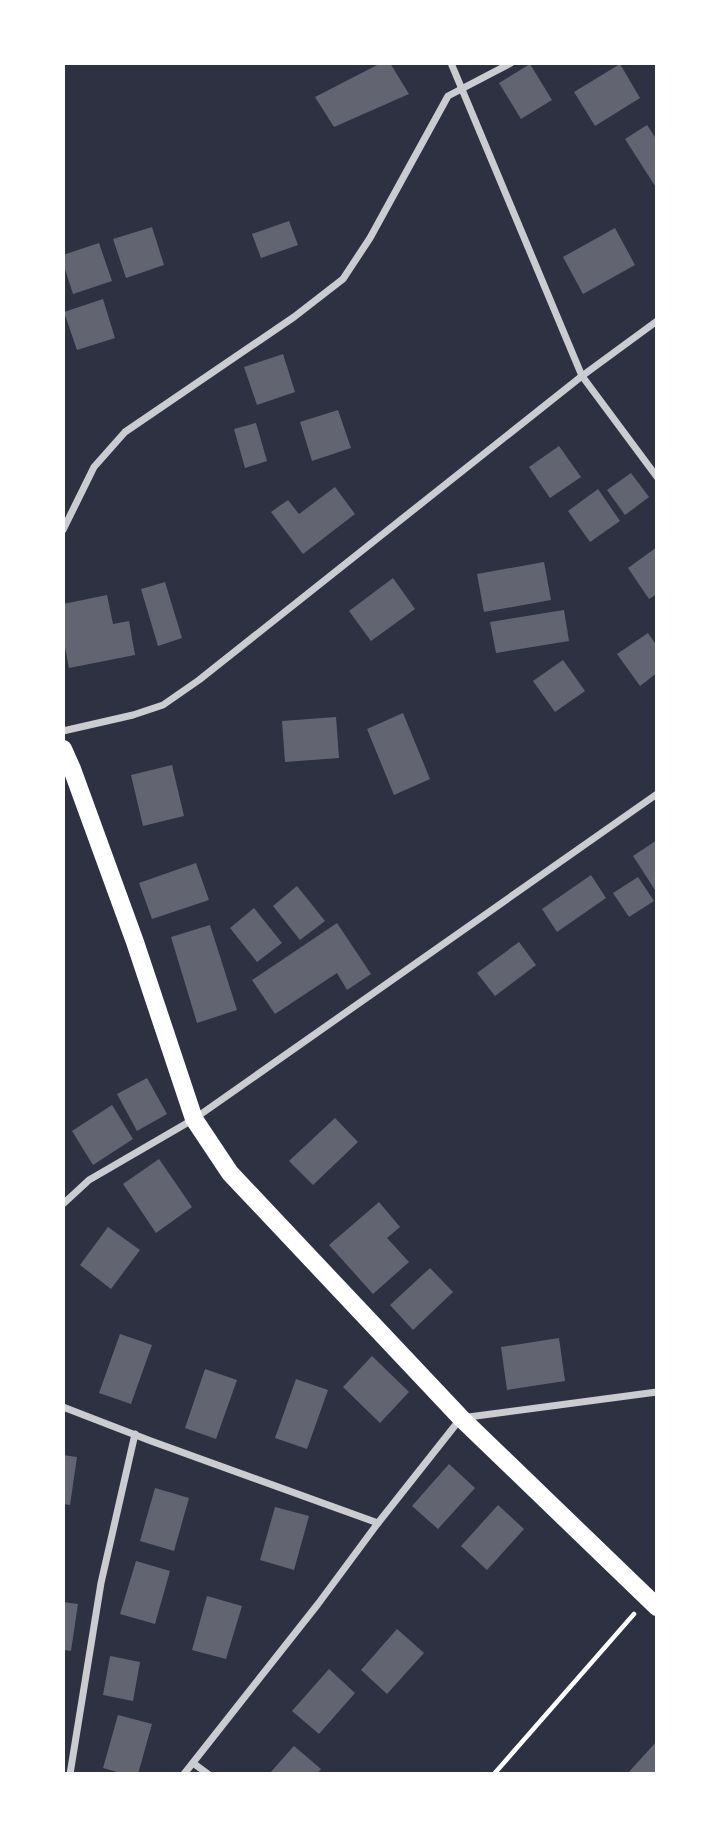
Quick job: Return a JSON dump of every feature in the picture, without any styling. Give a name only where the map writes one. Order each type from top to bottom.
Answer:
[{"type":"main road","points":[[63,749],[135,942],[194,1119],[230,1173],[461,1418],[652,1603]]},
{"type":"street","points":[[451,63],[582,376],[657,477]]},
{"type":"street","points":[[63,530],[94,467],[125,432],[294,317],[342,279],[370,238],[448,96],[511,63]]},
{"type":"street","points":[[63,730],[133,715],[163,705],[199,680],[582,376],[657,321]]},
{"type":"street","points":[[63,1204],[89,1180],[194,1119],[657,794]]},
{"type":"street","points":[[184,1774],[461,1418],[657,1392]]},
{"type":"street","points":[[63,1406],[379,1523]]},
{"type":"street","points":[[70,1774],[101,1583],[135,1434]]},
{"type":"street","points":[[193,1763],[208,1774]]},
{"type":"path","points":[[494,1774],[652,1603]]},
{"type":"building","points":[[381,63],[390,63],[409,94],[334,127],[315,97]]},
{"type":"building","points":[[530,64],[552,100],[521,119],[499,83]]},
{"type":"building","points":[[620,64],[640,98],[595,126],[574,92]]},
{"type":"building","points":[[647,125],[657,140],[657,189],[625,139]]},
{"type":"building","points":[[289,221],[298,245],[261,258],[252,234]]},
{"type":"building","points":[[152,227],[164,265],[126,278],[113,239]]},
{"type":"building","points":[[615,228],[635,265],[583,294],[563,257]]},
{"type":"building","points":[[99,243],[112,281],[73,294],[63,255]]},
{"type":"building","points":[[103,299],[115,338],[77,350],[64,312]]},
{"type":"building","points":[[283,354],[295,392],[257,405],[244,367]]},
{"type":"building","points":[[338,410],[351,448],[312,461],[300,422]]},
{"type":"building","points":[[256,423],[267,461],[245,468],[234,429]]},
{"type":"building","points":[[559,446],[581,477],[550,498],[529,467]]},
{"type":"building","points":[[631,473],[649,497],[625,515],[607,490]]},
{"type":"building","points":[[335,487],[355,514],[303,554],[271,512],[288,500],[299,514]]},
{"type":"building","points":[[598,489],[620,521],[590,542],[568,511]]},
{"type":"building","points":[[657,547],[657,594],[649,599],[628,568]]},
{"type":"building","points":[[544,562],[551,600],[484,612],[477,574]]},
{"type":"building","points":[[393,578],[415,609],[371,641],[349,611]]},
{"type":"building","points":[[165,582],[182,638],[158,646],[141,589]]},
{"type":"building","points":[[107,595],[113,624],[129,621],[135,655],[69,668],[63,637],[63,604]]},
{"type":"building","points":[[564,610],[569,641],[496,653],[490,622]]},
{"type":"building","points":[[648,633],[657,646],[657,673],[640,686],[617,654]]},
{"type":"building","points":[[563,660],[585,691],[555,712],[533,681]]},
{"type":"building","points":[[403,713],[430,779],[394,795],[367,729]]},
{"type":"building","points":[[336,717],[339,758],[285,762],[282,721]]},
{"type":"building","points":[[172,765],[184,816],[143,826],[131,775]]},
{"type":"building","points":[[657,840],[657,893],[633,856]]},
{"type":"building","points":[[196,863],[209,900],[152,919],[139,883]]},
{"type":"building","points":[[591,875],[606,898],[557,932],[542,909]]},
{"type":"building","points":[[638,877],[654,901],[629,917],[613,893]]},
{"type":"building","points":[[297,886],[325,921],[300,940],[273,906]]},
{"type":"building","points":[[254,908],[282,943],[257,962],[230,928]]},
{"type":"building","points":[[337,923],[371,974],[347,990],[337,973],[275,1014],[252,980]]},
{"type":"building","points":[[210,925],[237,1010],[197,1023],[171,937]]},
{"type":"building","points":[[519,942],[536,965],[495,996],[477,973]]},
{"type":"building","points":[[147,1078],[167,1114],[137,1131],[117,1094]]},
{"type":"building","points":[[112,1105],[133,1139],[93,1165],[72,1131]]},
{"type":"building","points":[[335,1118],[358,1142],[313,1185],[289,1161]]},
{"type":"building","points":[[159,1159],[192,1207],[156,1233],[123,1184]]},
{"type":"building","points":[[379,1202],[400,1227],[387,1238],[409,1262],[373,1294],[329,1245]]},
{"type":"building","points":[[108,1227],[140,1250],[111,1289],[80,1265]]},
{"type":"building","points":[[430,1268],[453,1292],[413,1330],[390,1305]]},
{"type":"building","points":[[120,1334],[152,1345],[131,1404],[99,1393]]},
{"type":"building","points":[[559,1338],[565,1381],[507,1390],[501,1347]]},
{"type":"building","points":[[372,1356],[409,1392],[380,1423],[343,1387]]},
{"type":"building","points":[[205,1369],[237,1380],[216,1439],[185,1428]]},
{"type":"building","points":[[296,1379],[328,1390],[307,1449],[275,1438]]},
{"type":"building","points":[[63,1455],[77,1457],[70,1505],[63,1504]]},
{"type":"building","points":[[449,1464],[475,1488],[438,1529],[412,1506]]},
{"type":"building","points":[[155,1488],[189,1498],[174,1551],[140,1541]]},
{"type":"building","points":[[498,1505],[524,1529],[487,1570],[461,1546]]},
{"type":"building","points":[[275,1507],[309,1516],[294,1570],[260,1560]]},
{"type":"building","points":[[136,1561],[170,1571],[155,1624],[120,1614]]},
{"type":"building","points":[[207,1596],[242,1606],[226,1659],[192,1650]]},
{"type":"building","points":[[63,1602],[78,1604],[71,1651],[63,1650]]},
{"type":"building","points":[[397,1629],[424,1653],[387,1694],[361,1670]]},
{"type":"building","points":[[110,1656],[140,1662],[133,1701],[103,1695]]},
{"type":"building","points":[[329,1669],[355,1693],[319,1734],[292,1711]]},
{"type":"building","points":[[118,1715],[152,1724],[138,1774],[124,1774],[103,1768]]},
{"type":"building","points":[[657,1741],[657,1774],[627,1774]]},
{"type":"building","points":[[294,1746],[321,1769],[317,1774],[269,1774]]}]
